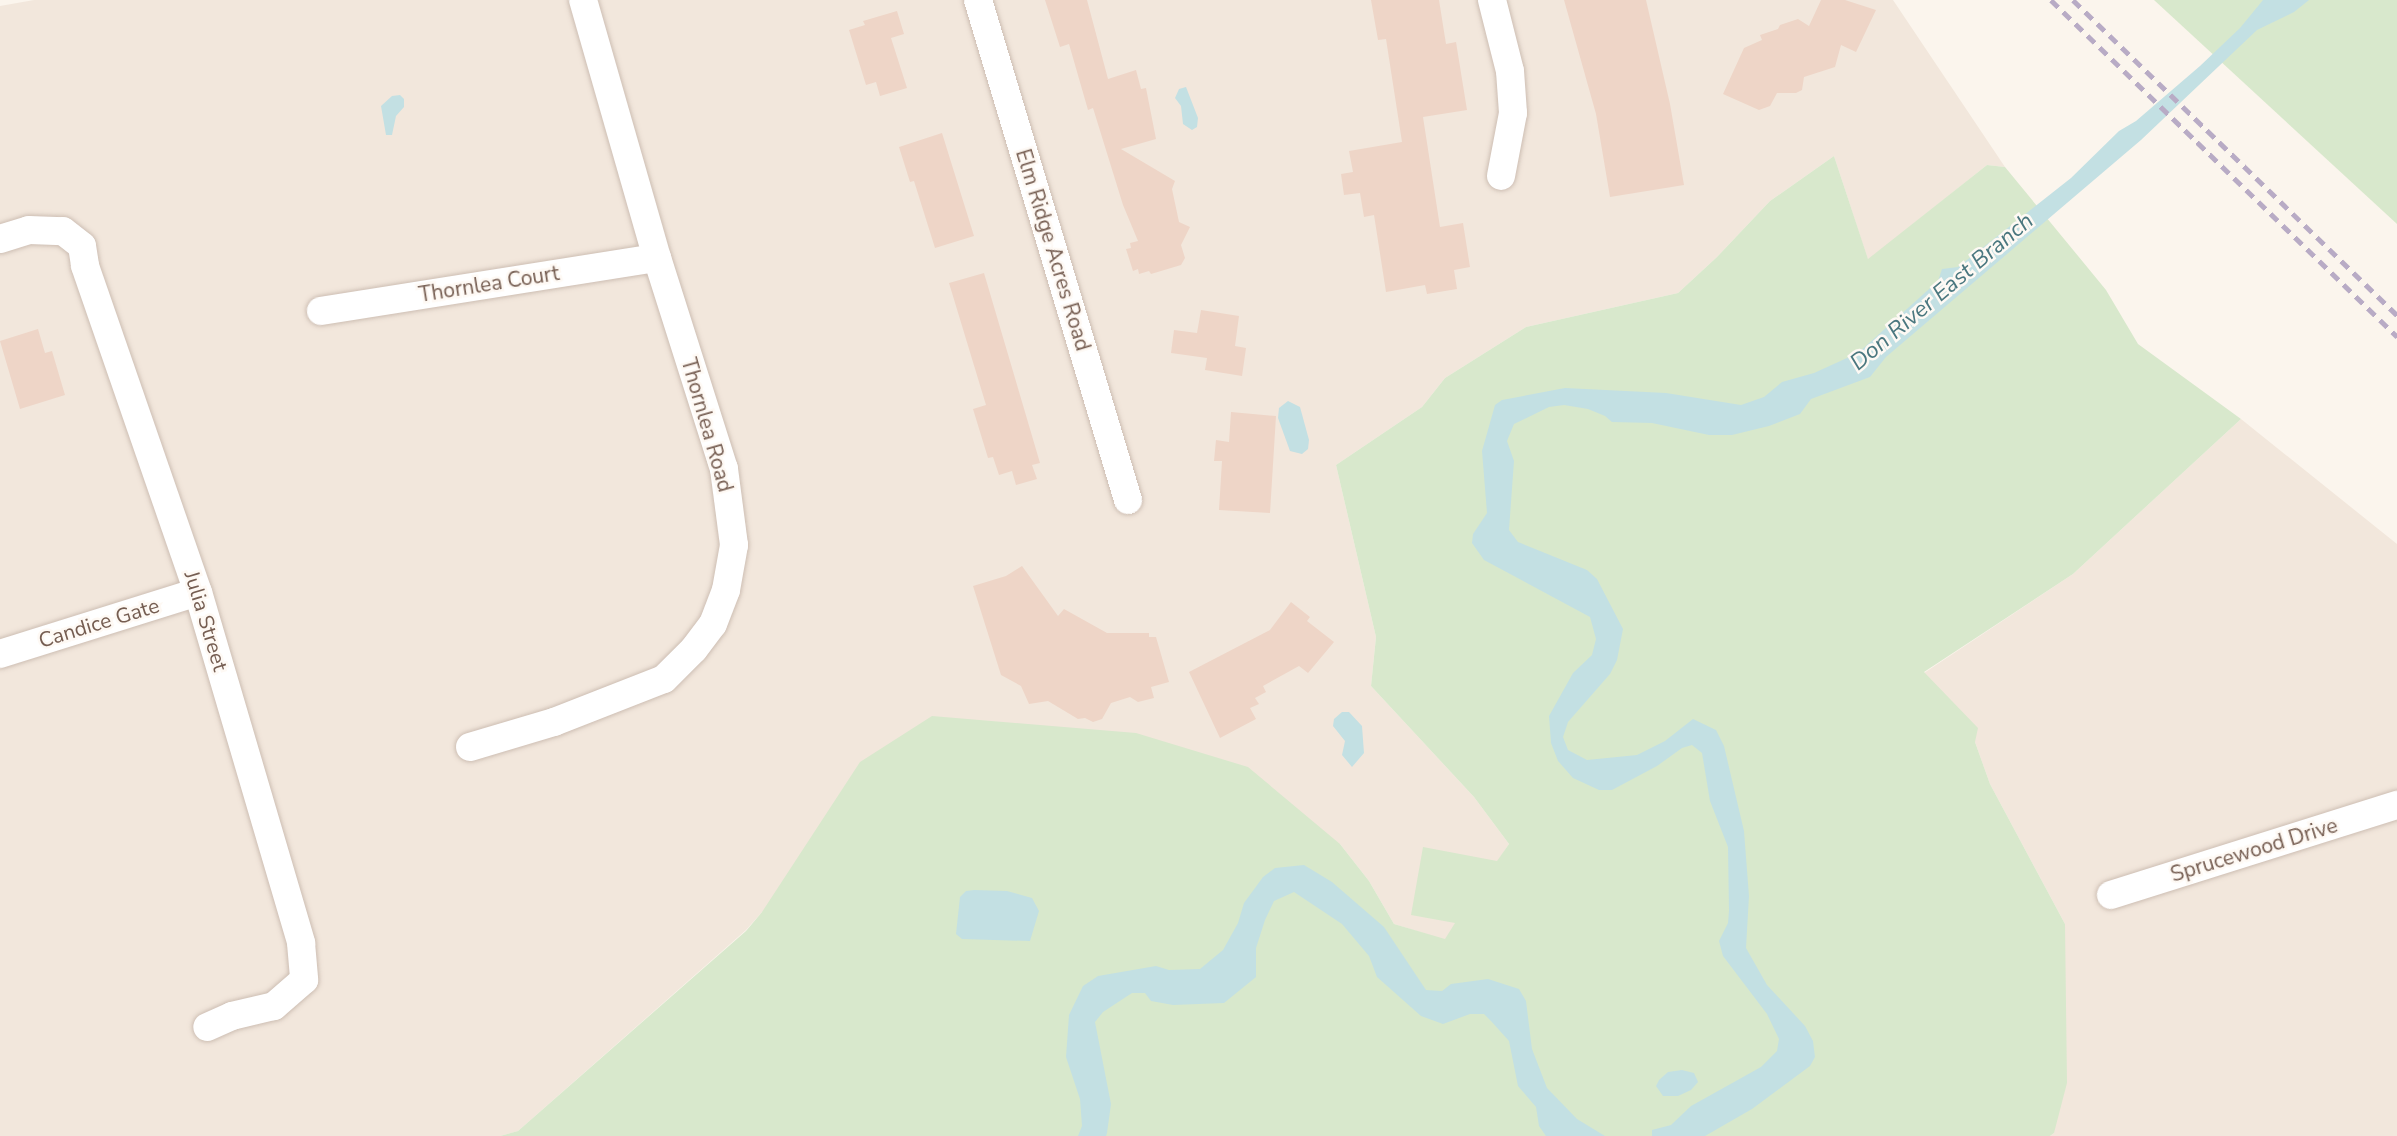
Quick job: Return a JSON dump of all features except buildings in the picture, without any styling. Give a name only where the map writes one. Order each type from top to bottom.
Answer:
[{"type":"street","name":"Thornlea Road","points":[[470,747],[554,722],[664,679],[694,649],[713,624],[726,590],[734,545],[724,469],[657,258],[583,0]]},
{"type":"street","name":"Elm Ridge Acres Road","points":[[978,0],[1128,500]]},
{"type":"street","points":[[1492,0],[1510,71],[1513,113],[1501,176]]},
{"type":"street","name":"Julia Street","points":[[0,239],[29,230],[63,231],[82,246],[85,265],[198,592],[301,943],[304,980],[274,1006],[232,1016],[207,1027]]},
{"type":"street","name":"Thornlea Court","points":[[321,311],[657,258]]},
{"type":"street","name":"Candice Gate","points":[[0,654],[198,592]]},
{"type":"street","name":"Sprucewood Drive","points":[[2111,895],[2397,805]]},
{"type":"shaded area","points":[[34,0],[1893,0],[2005,167],[1987,165],[1868,260],[1834,156],[1770,201],[1717,257],[1678,293],[1526,327],[1445,378],[1422,407],[1336,465],[1376,637],[1371,686],[1474,797],[1509,844],[1445,940],[1394,924],[1369,881],[1340,844],[762,912],[746,930],[518,1131],[500,1136],[0,1136],[0,6]]},
{"type":"shaded area","points":[[2241,419],[2397,544],[2397,1136],[2050,1136],[2054,1133],[2065,924],[1990,784],[1975,742],[1924,673],[2073,574]]},
{"type":"green space","points":[[2154,0],[2397,0],[2397,224]]},
{"type":"green space","points":[[1834,156],[1868,259],[1987,165],[2005,167],[2106,290],[2138,344],[2241,419],[2073,574],[1924,672],[1978,728],[1975,742],[1990,784],[2065,924],[2067,1083],[2054,1133],[2050,1136],[500,1136],[518,1131],[746,931],[762,912],[860,762],[932,716],[1136,733],[1248,767],[1340,844],[1369,881],[1394,924],[1445,939],[1455,923],[1411,915],[1423,847],[1497,861],[1509,844],[1474,797],[1371,686],[1376,637],[1336,465],[1422,407],[1445,378],[1526,327],[1678,293],[1717,257],[1770,201]]},
{"type":"water","name":"Don River East Branch","points":[[2263,0],[2309,0],[2294,12],[2257,30],[2141,140],[1886,357],[1870,377],[1811,399],[1800,414],[1769,426],[1732,435],[1709,435],[1652,423],[1612,422],[1588,409],[1564,405],[1549,407],[1514,424],[1507,441],[1514,461],[1509,530],[1518,542],[1587,570],[1597,579],[1623,629],[1617,660],[1610,674],[1568,722],[1563,737],[1568,750],[1587,760],[1637,755],[1665,741],[1693,719],[1716,730],[1724,746],[1744,831],[1749,896],[1746,948],[1767,985],[1805,1026],[1813,1041],[1815,1057],[1810,1066],[1752,1109],[1705,1136],[1652,1136],[1652,1130],[1671,1125],[1691,1106],[1761,1067],[1777,1051],[1779,1039],[1767,1014],[1723,956],[1719,941],[1728,923],[1728,847],[1710,801],[1702,753],[1692,745],[1682,748],[1657,766],[1612,790],[1599,790],[1573,778],[1558,761],[1551,743],[1549,716],[1573,673],[1592,655],[1596,639],[1590,617],[1484,560],[1472,543],[1473,534],[1487,513],[1482,451],[1495,405],[1502,400],[1565,388],[1666,393],[1741,405],[1764,397],[1782,382],[1814,373],[1858,353],[1938,281],[1942,269],[1958,267],[2071,178],[2119,131],[2136,121],[2200,66],[2240,28]]},
{"type":"water","points":[[1186,87],[1198,118],[1197,127],[1192,130],[1183,124],[1181,106],[1175,98],[1179,89]]},
{"type":"water","points":[[400,95],[404,99],[404,107],[396,116],[392,135],[386,135],[381,106],[392,96]]},
{"type":"water","points":[[1288,401],[1300,407],[1309,440],[1308,449],[1302,454],[1290,451],[1278,418],[1279,408]]},
{"type":"water","points":[[1342,712],[1349,712],[1362,726],[1364,753],[1352,767],[1342,755],[1345,741],[1333,726],[1334,719]]},
{"type":"water","points":[[1304,865],[1332,882],[1384,927],[1426,990],[1442,991],[1451,984],[1488,979],[1519,989],[1526,1001],[1532,1049],[1547,1088],[1577,1119],[1605,1136],[1546,1136],[1539,1126],[1536,1107],[1518,1086],[1509,1041],[1484,1014],[1470,1014],[1443,1024],[1421,1016],[1377,977],[1369,956],[1342,924],[1294,892],[1274,901],[1265,920],[1256,948],[1256,977],[1224,1003],[1173,1005],[1151,1001],[1145,993],[1132,993],[1103,1012],[1095,1022],[1111,1104],[1107,1133],[1106,1136],[1078,1136],[1082,1126],[1080,1099],[1066,1057],[1069,1015],[1083,986],[1098,976],[1156,966],[1169,970],[1200,969],[1223,950],[1238,923],[1244,903],[1263,877],[1275,868]]},
{"type":"water","points":[[966,891],[1007,891],[1032,898],[1039,911],[1030,941],[962,939],[956,934],[960,897]]},
{"type":"water","points":[[1682,1070],[1694,1073],[1698,1082],[1691,1090],[1678,1096],[1663,1096],[1656,1086],[1659,1080],[1668,1072]]},
{"type":"railway","points":[[2051,0],[2397,337]]},
{"type":"railway","points":[[2073,0],[2397,315]]}]
